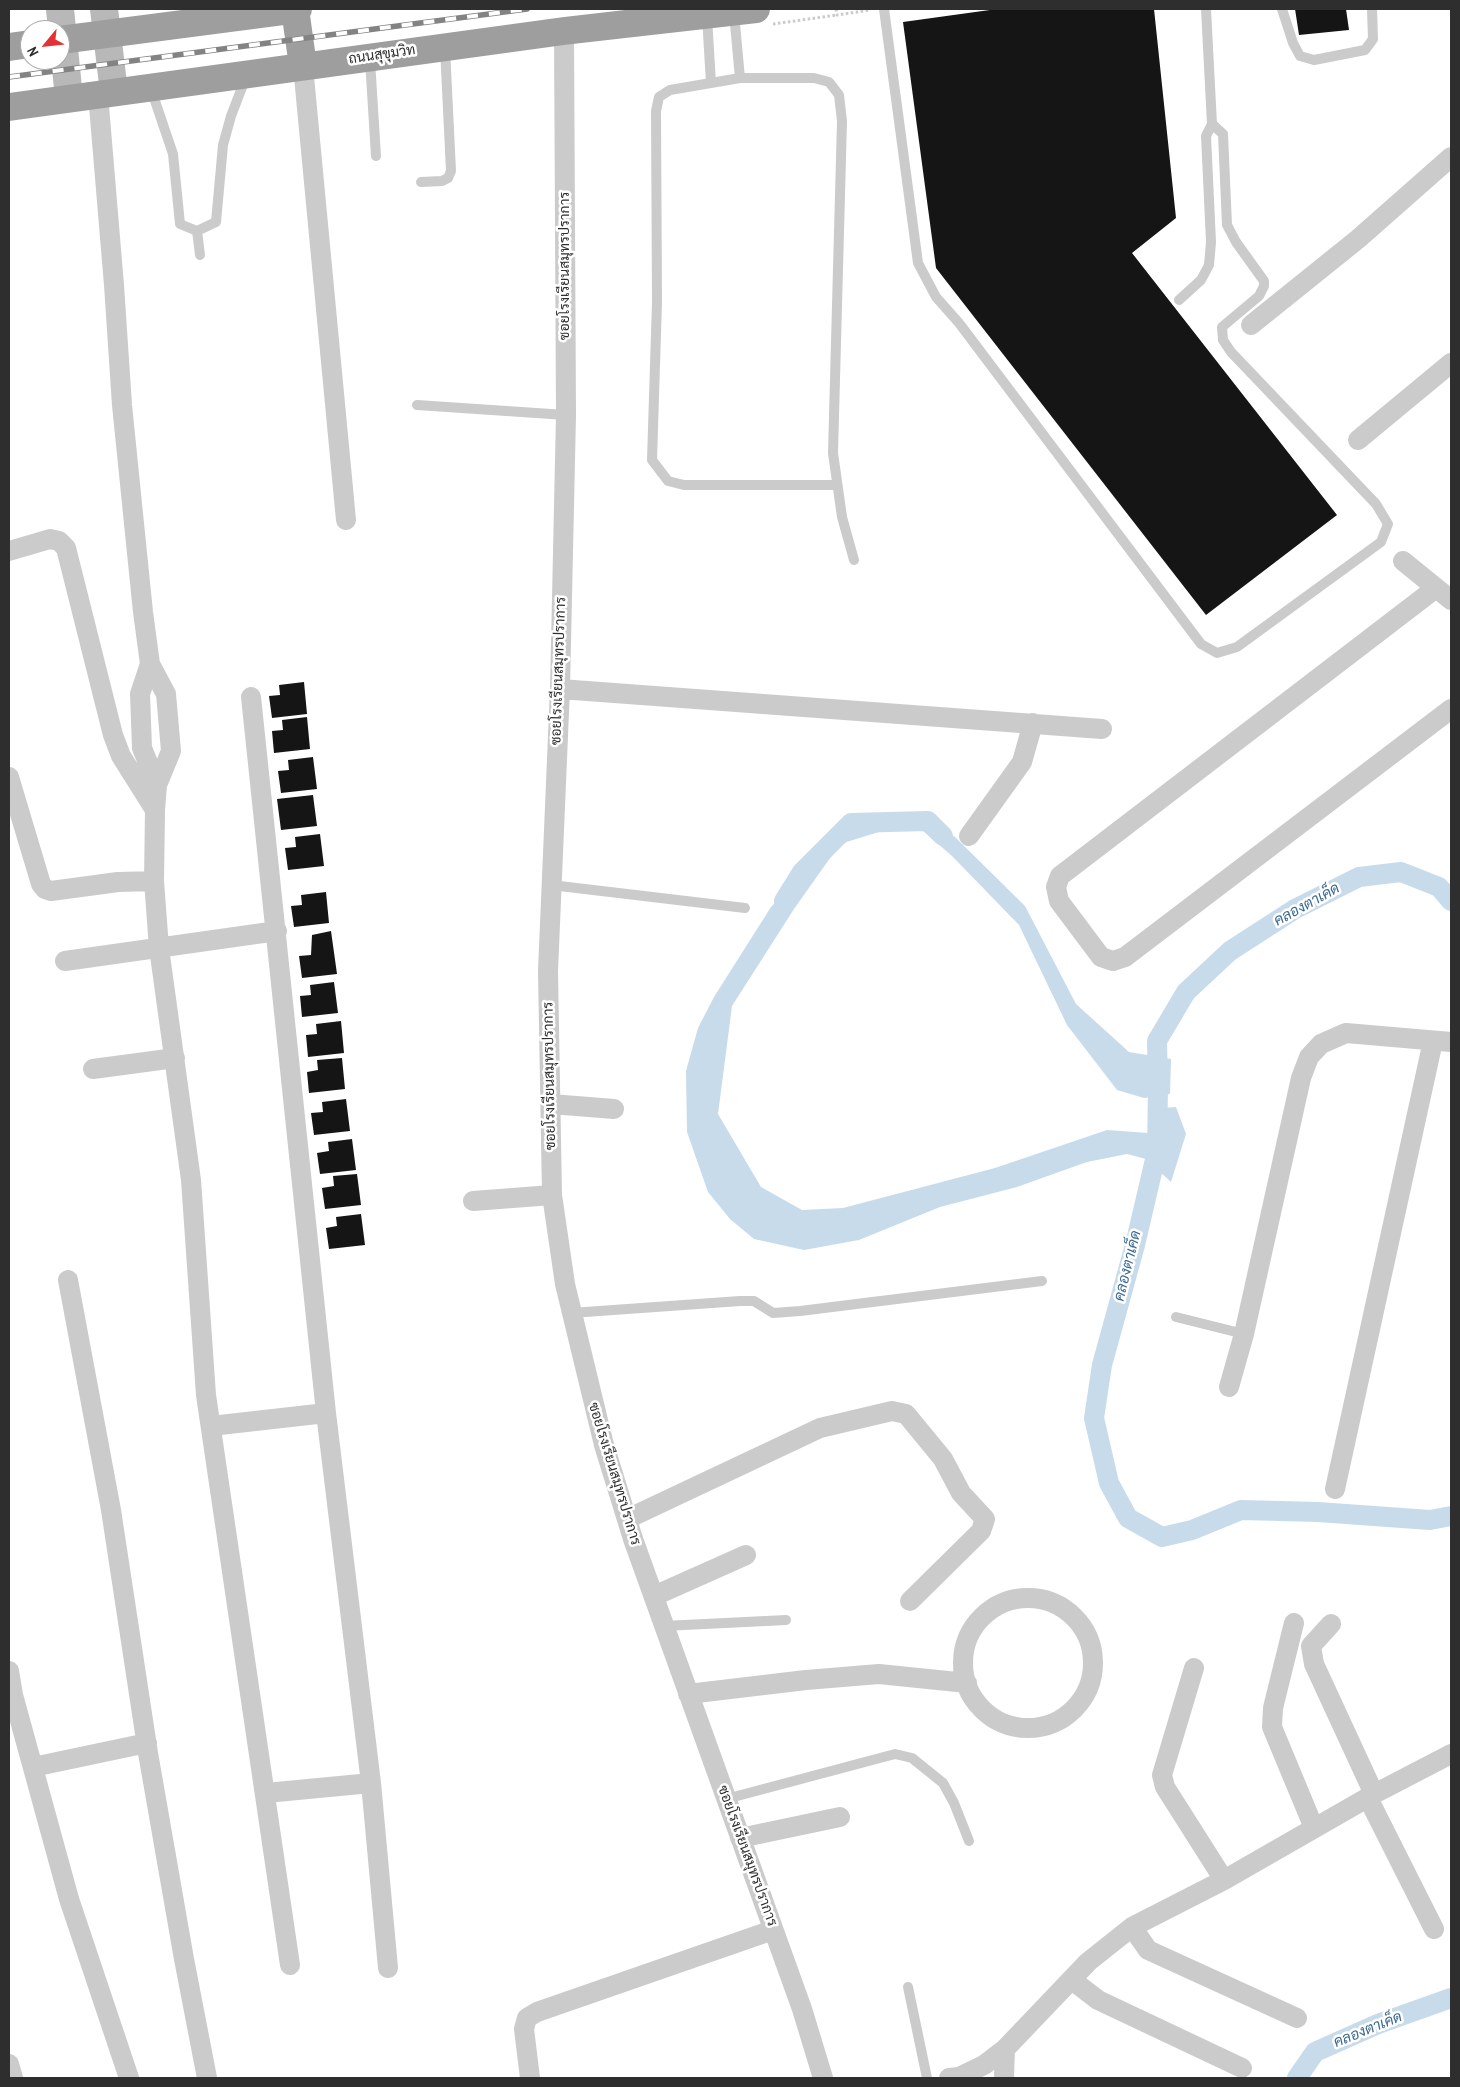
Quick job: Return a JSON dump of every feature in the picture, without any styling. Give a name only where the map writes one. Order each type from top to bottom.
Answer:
[{"type":"highway","points":[[70,37],[106,21],[297,9],[303,66]]},
{"type":"highway","name":"ถนนสุขุมวิท","points":[[9,106],[564,31],[707,15],[755,15]]},
{"type":"main road","points":[[106,21],[106,93]]},
{"type":"main road","points":[[66,70],[69,98]]},
{"type":"street","name":"ซอยโรงเรียนสมุทรปราการ","points":[[564,31],[566,415],[560,689],[548,971],[552,1195],[564,1284],[604,1445],[664,1626],[802,2009],[823,2078]]},
{"type":"street","points":[[303,66],[346,520]]},
{"type":"street","points":[[106,93],[114,285],[122,405],[150,664],[166,694],[171,751],[157,784],[155,810],[154,881],[159,948],[190,1180],[202,1341],[211,1426],[290,1965]]},
{"type":"street","points":[[1251,325],[1358,240],[1451,157]]},
{"type":"street","points":[[1358,440],[1451,363]]},
{"type":"street","points":[[9,551],[50,540],[59,542],[66,548],[113,735],[121,756],[155,810]]},
{"type":"street","points":[[1403,561],[1444,594],[1060,876],[1056,887],[1059,901],[1101,956],[1113,961],[1125,957],[1451,709]]},
{"type":"street","points":[[150,664],[140,694],[142,748],[157,784]]},
{"type":"street","points":[[560,689],[1102,729]]},
{"type":"street","points":[[251,697],[277,931],[326,1414],[370,1783],[388,1968]]},
{"type":"street","points":[[969,836],[1022,762],[1033,723]]},
{"type":"street","points":[[9,777],[41,884],[45,889],[51,891],[118,882],[154,881]]},
{"type":"street","points":[[65,961],[277,931]]},
{"type":"street","points":[[1230,1387],[1244,1334],[1301,1078],[1309,1057],[1321,1044],[1346,1033],[1442,1041],[1335,1489]]},
{"type":"street","points":[[93,1069],[175,1058]]},
{"type":"street","points":[[551,1104],[614,1109]]},
{"type":"street","points":[[473,1201],[552,1195]]},
{"type":"street","points":[[68,1280],[111,1510],[147,1743],[184,1959],[207,2078]]},
{"type":"street","points":[[627,1519],[820,1428],[892,1411],[906,1414],[943,1459],[961,1493],[985,1519],[981,1531],[910,1601]]},
{"type":"street","points":[[211,1426],[326,1414]]},
{"type":"street","points":[[654,1596],[746,1555]]},
{"type":"street","points":[[1017,1598],[1041,1598],[1063,1608],[1080,1624],[1091,1646],[1094,1670],[1087,1693],[1072,1712],[1052,1724],[1028,1729],[1004,1724],[984,1711],[970,1692],[967,1683],[963,1668],[965,1644],[976,1623],[994,1607],[1017,1598]]},
{"type":"street","points":[[1294,1623],[1274,1708],[1272,1727],[1314,1828]]},
{"type":"street","points":[[1332,1624],[1311,1646],[1314,1664],[1371,1796],[1434,1929]]},
{"type":"street","points":[[1194,1668],[1162,1775],[1165,1787],[1224,1880]]},
{"type":"street","points":[[9,1671],[69,1899],[129,2078]]},
{"type":"street","points":[[688,1694],[806,1680],[879,1674],[967,1683]]},
{"type":"street","points":[[33,1767],[147,1743]]},
{"type":"street","points":[[948,2078],[959,2076],[984,2065],[1005,2049],[1088,1962],[1132,1927],[1224,1880],[1371,1796],[1451,1754]]},
{"type":"street","points":[[266,1793],[370,1783]]},
{"type":"street","points":[[740,1838],[840,1817]]},
{"type":"street","points":[[1132,1927],[1148,1950],[1297,2018]]},
{"type":"street","points":[[530,2078],[524,2029],[526,2018],[546,2008],[773,1930]]},
{"type":"street","points":[[1072,1980],[1098,2000],[1242,2068]]},
{"type":"street","points":[[1004,2078],[1005,2049]]},
{"type":"street","points":[[9,2064],[13,2078]]},
{"type":"lane","points":[[879,9],[918,263],[936,297],[958,323],[1201,644],[1217,653],[1237,647],[1381,542],[1388,524],[1376,504],[1231,352],[1223,340],[1222,327],[1259,296],[1264,286],[1264,281],[1236,242],[1227,225],[1223,134],[1212,124]]},
{"type":"lane","points":[[1179,300],[1201,280],[1209,265],[1211,242],[1206,136],[1212,124],[1206,9]]},
{"type":"lane","points":[[1282,9],[1293,43],[1300,56],[1314,60],[1365,50],[1374,40],[1372,9]]},
{"type":"lane","points":[[707,15],[711,83]]},
{"type":"lane","points":[[740,78],[755,15]]},
{"type":"lane","points":[[421,182],[442,181],[448,178],[451,171],[445,47]]},
{"type":"lane","points":[[370,57],[376,156]]},
{"type":"lane","points":[[150,87],[173,154],[180,224],[197,231],[216,222],[223,145],[231,116],[247,73]]},
{"type":"lane","points":[[837,486],[684,485],[668,481],[652,460],[657,302],[656,111],[659,97],[670,90],[740,78],[814,78],[829,82],[839,95],[842,121],[833,453],[842,517],[854,560]]},
{"type":"lane","points":[[197,231],[200,255]]},
{"type":"lane","points":[[417,405],[566,415]]},
{"type":"lane","points":[[551,885],[745,908]]},
{"type":"lane","points":[[571,1313],[754,1301],[773,1313],[1042,1281]]},
{"type":"lane","points":[[1176,1317],[1244,1334]]},
{"type":"lane","points":[[664,1626],[786,1620]]},
{"type":"lane","points":[[726,1798],[896,1754],[912,1758],[943,1783],[954,1803],[969,1842]]},
{"type":"lane","points":[[908,1987],[928,2078]]},
{"type":"path","points":[[836,9],[837,15]]},
{"type":"path","points":[[755,15],[826,16],[879,9]]},
{"type":"water","points":[[928,821],[955,837],[1025,906],[1076,1004],[1129,1052],[1171,1059],[1170,1094],[1144,1098],[1117,1090],[1067,1025],[1019,925],[952,856],[922,830],[882,831],[840,844],[794,909],[732,1006],[718,1114],[761,1187],[802,1210],[843,1208],[995,1168],[1107,1130],[1148,1133],[1150,1109],[1176,1107],[1186,1134],[1171,1182],[1146,1159],[1127,1154],[1087,1162],[1017,1187],[940,1207],[859,1240],[804,1250],[754,1239],[730,1219],[708,1192],[687,1132],[686,1071],[698,1028],[714,997],[771,907],[832,843],[856,823]]},
{"type":"building","points":[[997,9],[1154,9],[1176,218],[1132,253],[1337,515],[1206,615],[936,268],[903,22]]},
{"type":"building","points":[[1295,9],[1346,9],[1349,30],[1299,35]]},
{"type":"building","points":[[304,682],[307,714],[272,718],[269,696],[280,695],[279,685]]},
{"type":"building","points":[[307,717],[310,749],[274,753],[272,731],[283,730],[282,720]]},
{"type":"building","points":[[313,757],[317,789],[281,793],[278,771],[289,770],[288,760]]},
{"type":"building","points":[[313,795],[317,826],[281,830],[277,799]]},
{"type":"building","points":[[320,834],[324,866],[288,870],[285,848],[296,847],[295,837]]},
{"type":"building","points":[[326,892],[329,923],[294,927],[291,906],[302,905],[301,895]]},
{"type":"building","points":[[331,931],[337,974],[302,978],[299,956],[311,955],[312,935]]},
{"type":"building","points":[[334,982],[338,1013],[302,1017],[300,996],[311,995],[310,985]]},
{"type":"building","points":[[341,1021],[344,1053],[308,1057],[306,1035],[317,1034],[316,1024]]},
{"type":"building","points":[[342,1058],[345,1089],[309,1093],[307,1072],[318,1070],[317,1060]]},
{"type":"building","points":[[346,1099],[350,1131],[314,1135],[311,1113],[323,1112],[322,1102]]},
{"type":"building","points":[[352,1139],[356,1170],[320,1174],[317,1153],[329,1151],[328,1142]]},
{"type":"building","points":[[357,1174],[361,1205],[325,1209],[322,1188],[334,1186],[333,1176]]},
{"type":"building","points":[[361,1214],[365,1245],[329,1249],[326,1228],[337,1226],[336,1217]]},
{"type":"waterway","points":[[784,901],[802,872],[851,823],[928,821],[943,836]]},
{"type":"waterway","name":"คลองตาเค็ด","points":[[1451,901],[1439,887],[1401,872],[1359,877],[1295,909],[1230,951],[1186,992],[1157,1041],[1157,1151],[1135,1245],[1102,1365],[1094,1418],[1109,1483],[1128,1518],[1162,1537],[1192,1530],[1241,1510],[1318,1512],[1430,1520],[1451,1516]]},
{"type":"waterway","name":"คลองตาเค็ด","points":[[1297,2078],[1315,2052],[1378,2024],[1451,1998]]},
{"type":"railway","points":[[9,77],[527,9]]}]
